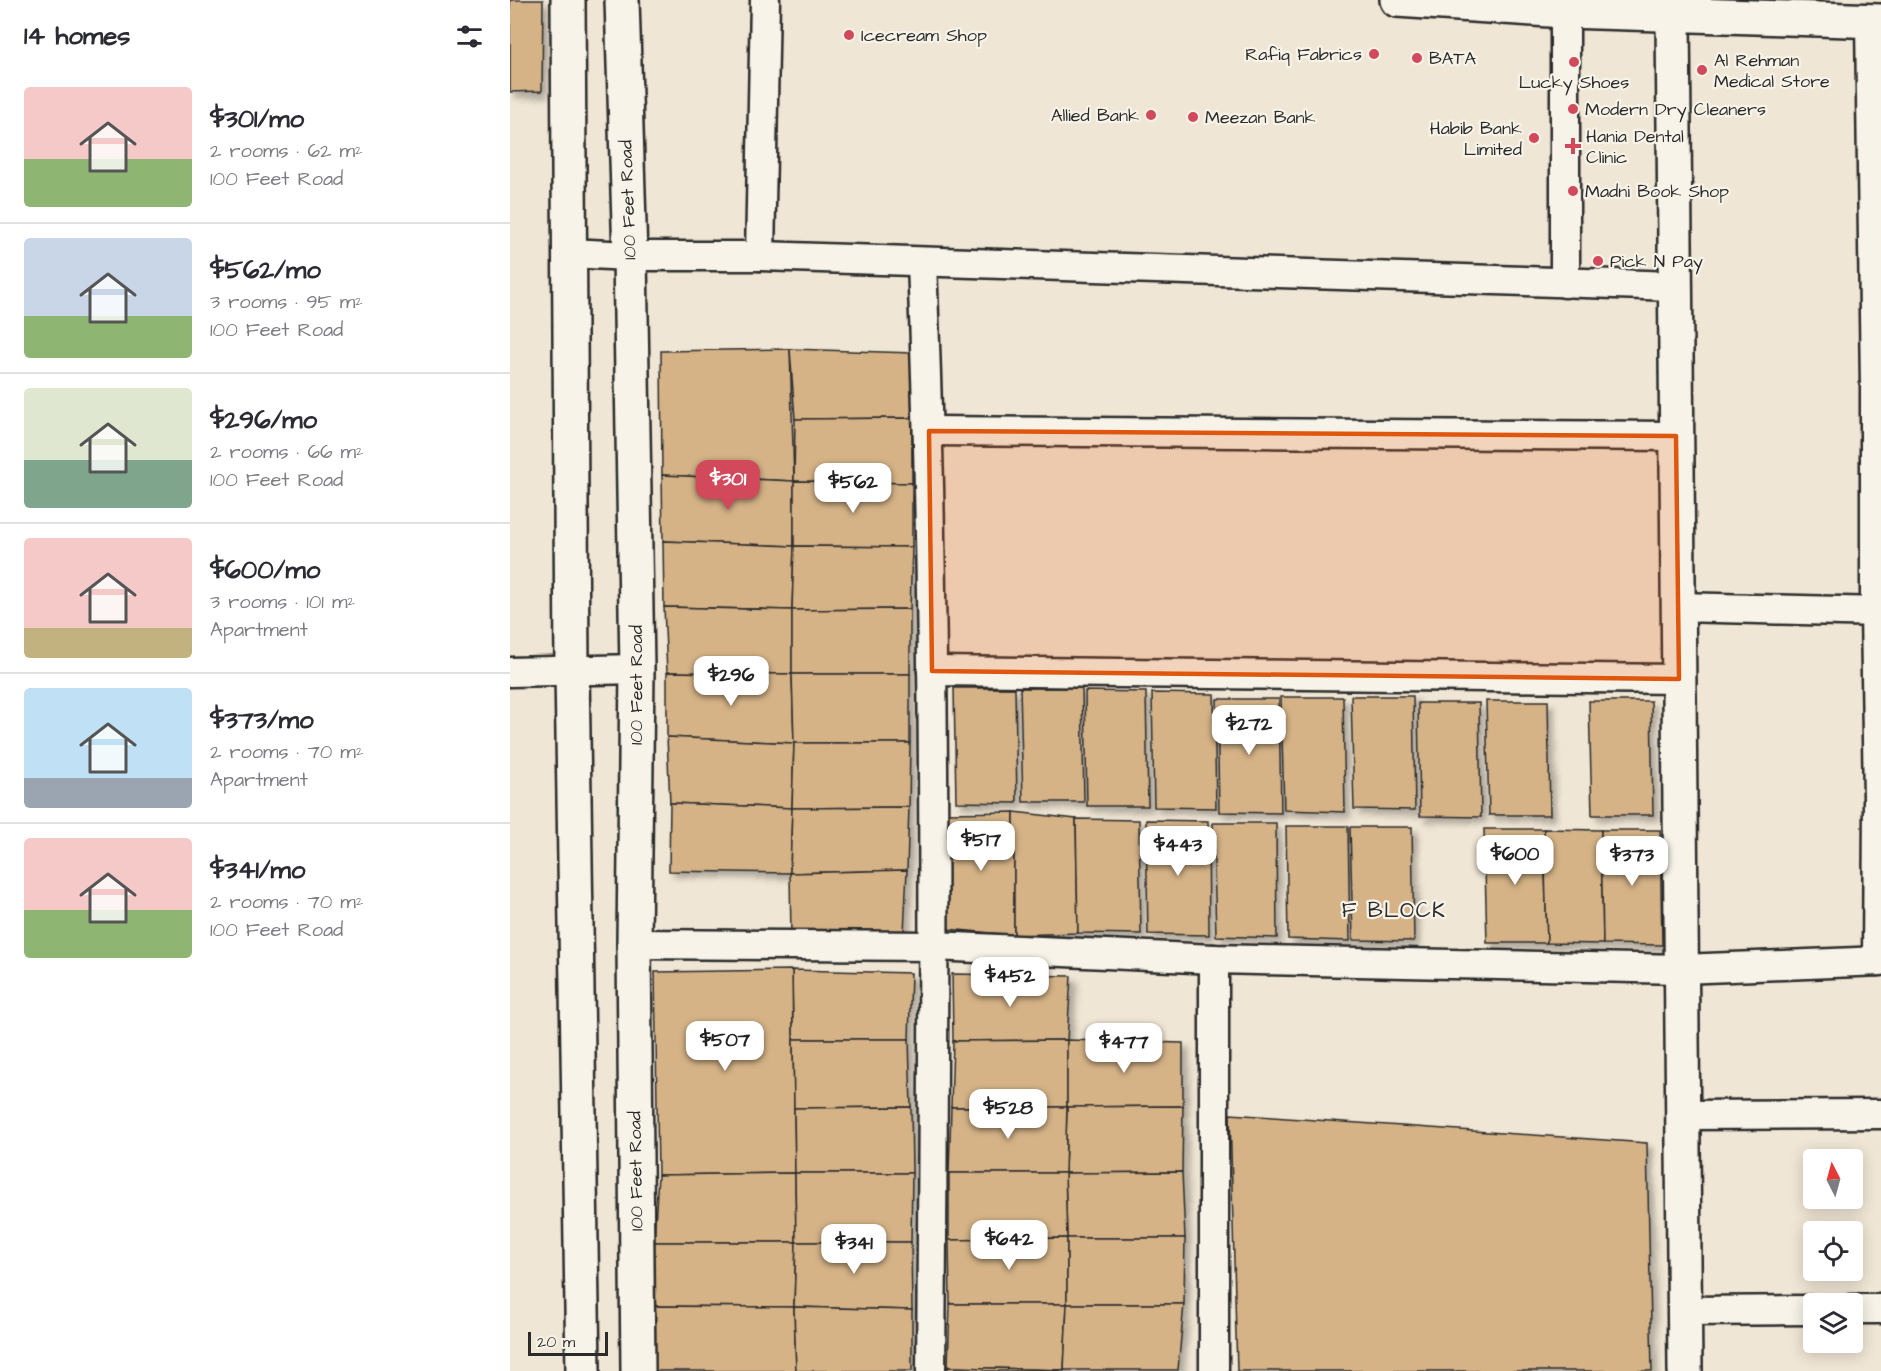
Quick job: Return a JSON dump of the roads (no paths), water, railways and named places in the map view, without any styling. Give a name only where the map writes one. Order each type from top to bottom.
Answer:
[{"type":"main road","points":[[568,0],[572,670],[583,1371]]},
{"type":"main road","name":"100 Feet Road","points":[[622,0],[630,256],[637,669],[633,944],[638,1371]]},
{"type":"main road","points":[[1397,0],[1565,11],[1672,8],[1875,21]]},
{"type":"main road","points":[[1672,8],[1685,1371]]},
{"type":"street","points":[[760,256],[765,0]]},
{"type":"street","points":[[1564,283],[1565,11]]},
{"type":"street","points":[[633,944],[934,946],[1214,959],[1681,969],[1879,961],[1875,21]]},
{"type":"street","points":[[569,254],[760,256],[1676,286]]},
{"type":"street","points":[[922,263],[929,431],[932,671],[934,946],[931,1371]]},
{"type":"street","points":[[929,431],[1677,436]]},
{"type":"street","points":[[1678,607],[1878,612]]},
{"type":"street","points":[[510,672],[637,669]]},
{"type":"street","points":[[932,671],[1679,679]]},
{"type":"street","points":[[1214,959],[1214,1371]]},
{"type":"street","points":[[1683,1115],[1881,1114]]},
{"type":"street","points":[[1863,1309],[1881,1309]]},
{"type":"street","points":[[1684,1311],[1803,1310]]},
{"type":"place","name":"Icecream Shop","points":[[849,35]]},
{"type":"place","name":"Rafiq Fabrics","points":[[1374,54]]},
{"type":"place","name":"BATA","points":[[1417,58]]},
{"type":"place","name":"Lucky Shoes","points":[[1574,62]]},
{"type":"place","name":"Al Rehman Medical Store","points":[[1702,70]]},
{"type":"place","name":"Modern Dry Cleaners","points":[[1573,109]]},
{"type":"place","name":"Allied Bank","points":[[1151,115]]},
{"type":"place","name":"Meezan Bank","points":[[1193,117]]},
{"type":"place","name":"Habib Bank Limited","points":[[1534,138]]},
{"type":"place","name":"Hania Dental Clinic","points":[[1573,146]]},
{"type":"place","name":"Madni Book Shop","points":[[1573,191]]},
{"type":"place","name":"Pick N Pay","points":[[1598,261]]},
{"type":"district","name":"F BLOCK","points":[[1394,910]]}]
